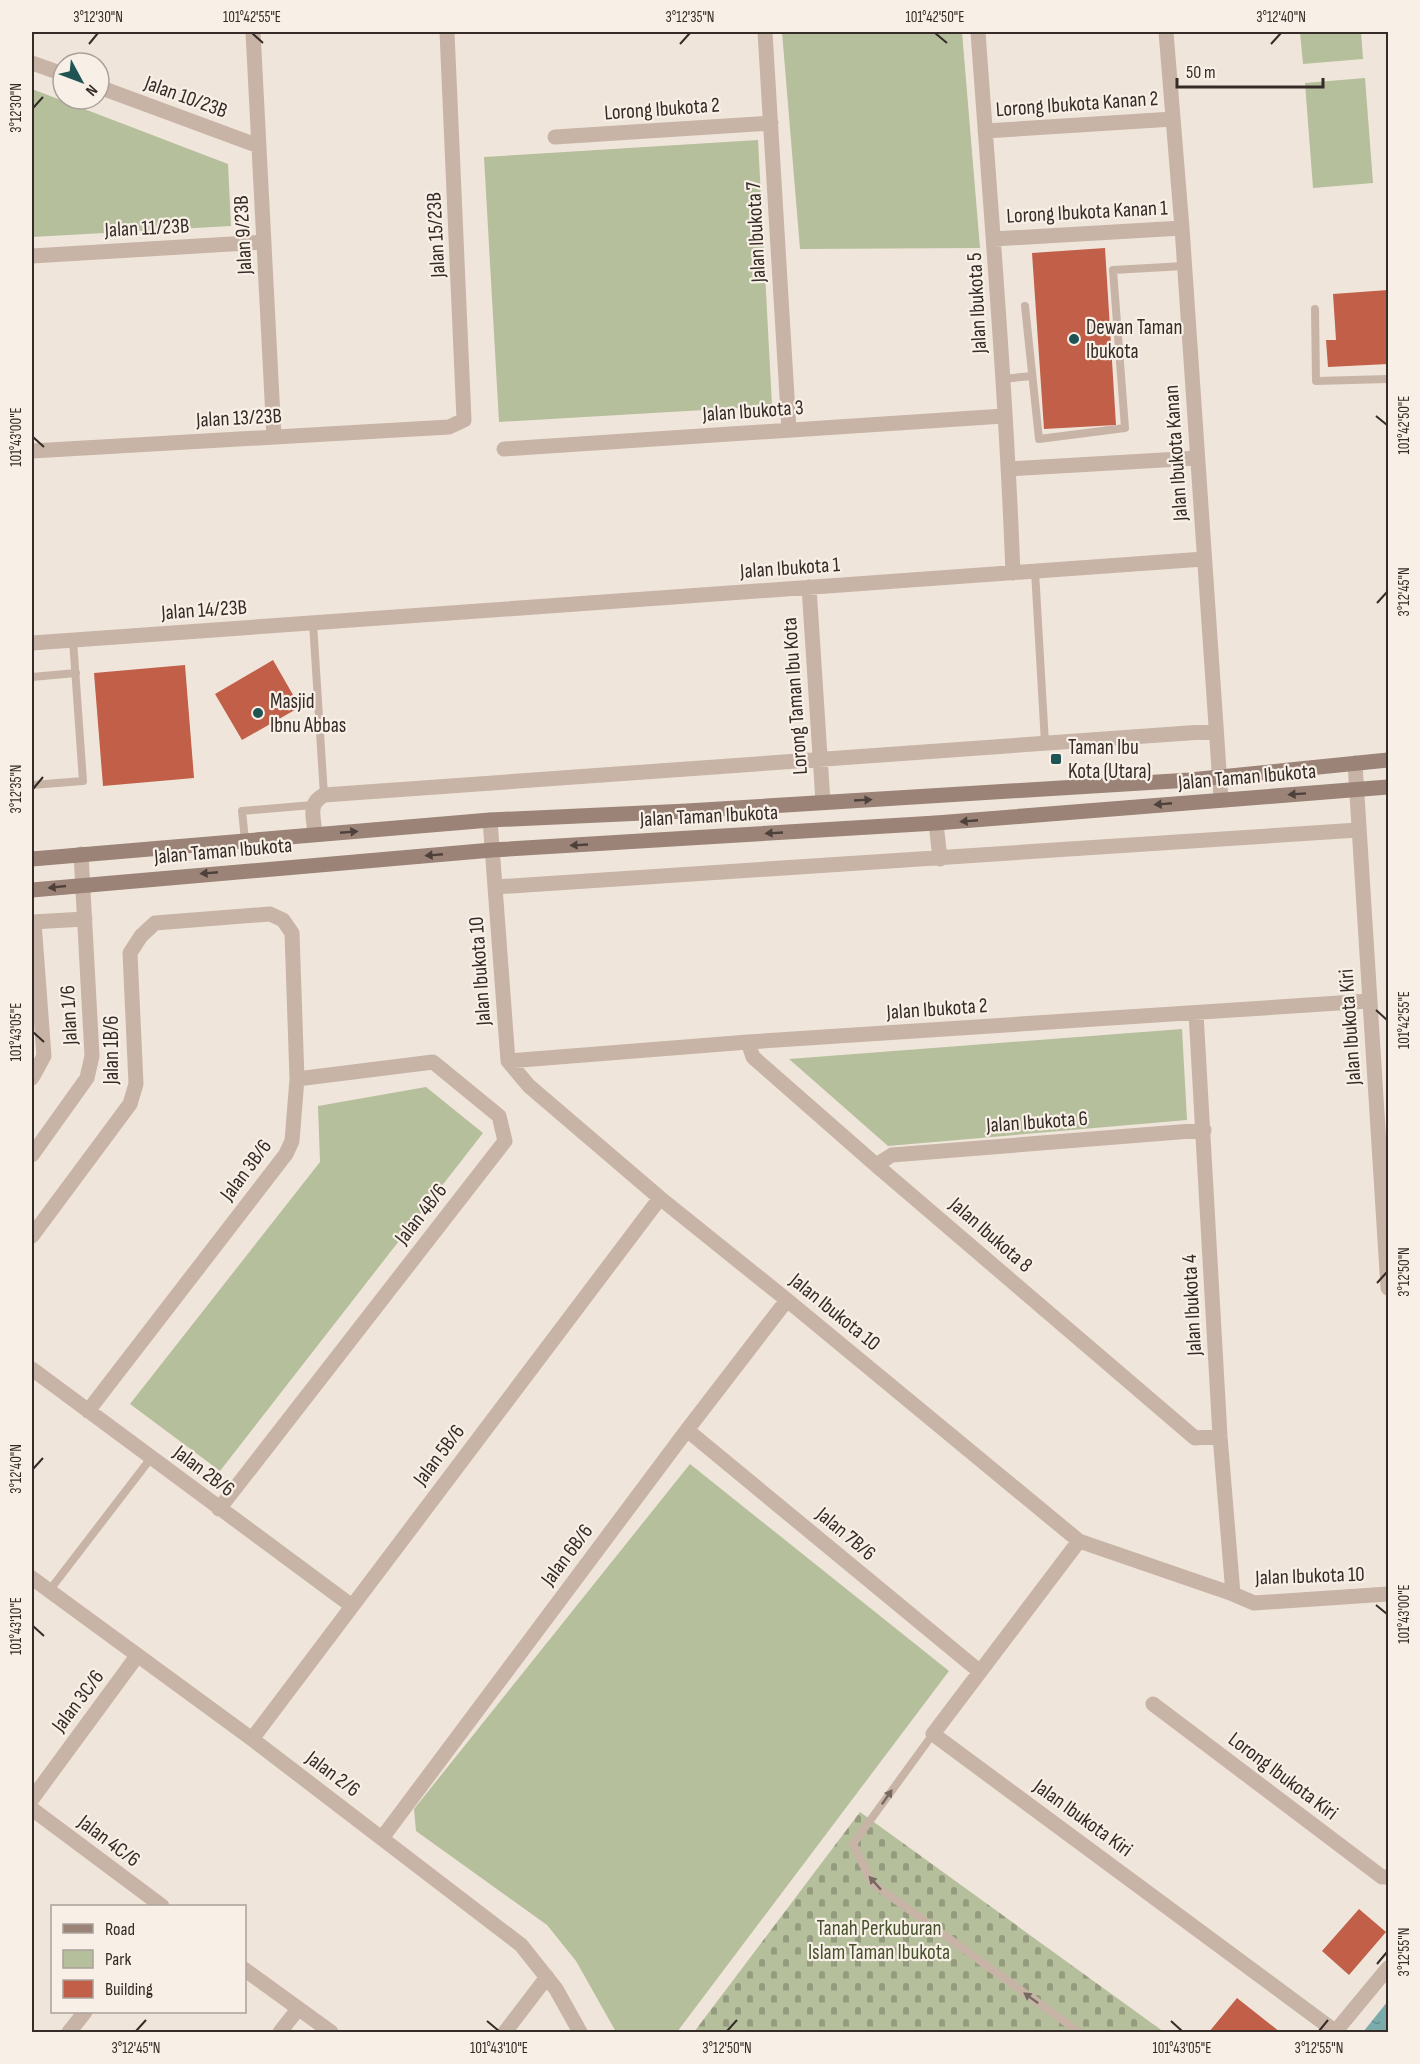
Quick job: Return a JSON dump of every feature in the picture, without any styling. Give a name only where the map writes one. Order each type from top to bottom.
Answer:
[{"type":"main road","name":"Jalan Taman Ibukota","points":[[32,859],[490,820],[1190,780],[1389,760]]},
{"type":"main road","name":"Jalan Taman Ibukota","points":[[32,890],[492,850],[936,824],[1389,787]]},
{"type":"street","name":"Jalan 9/23B","points":[[253,32],[274,437]]},
{"type":"street","name":"Jalan 15/23B","points":[[447,32],[465,407],[464,420],[449,427]]},
{"type":"street","name":"Jalan Ibukota 7","points":[[765,32],[789,430]]},
{"type":"street","name":"Jalan Ibukota 5","points":[[978,32],[1009,469],[1013,573]]},
{"type":"street","name":"Jalan Ibukota Kanan","points":[[1166,32],[1182,228],[1221,799]]},
{"type":"street","points":[[32,63],[51,70]]},
{"type":"street","name":"Jalan 10/23B","points":[[111,91],[259,146]]},
{"type":"street","name":"Lorong Ibukota Kanan 2","points":[[985,131],[1173,119]]},
{"type":"street","name":"Lorong Ibukota 2","points":[[555,137],[771,123]]},
{"type":"street","name":"Lorong Ibukota Kanan 1","points":[[994,239],[1182,228]]},
{"type":"street","name":"Jalan 11/23B","points":[[32,256],[264,242]]},
{"type":"street","name":"Jalan Ibukota 3","points":[[504,449],[1004,416]]},
{"type":"street","name":"Jalan 13/23B","points":[[32,451],[449,427]]},
{"type":"street","points":[[1009,469],[1197,458]]},
{"type":"street","name":"Jalan Ibukota 1","points":[[379,618],[1204,559]]},
{"type":"street","name":"Lorong Taman Ibu Kota","points":[[809,587],[823,802]]},
{"type":"street","name":"Jalan 14/23B","points":[[32,643],[379,618]]},
{"type":"street","points":[[315,834],[319,800],[820,759],[1216,731]]},
{"type":"street","name":"Jalan Ibukota Kiri","points":[[1354,763],[1389,1288]]},
{"type":"street","name":"Jalan Ibukota 10","points":[[490,820],[508,1060],[529,1086],[660,1198],[1079,1541],[1254,1603],[1389,1594]]},
{"type":"street","points":[[936,824],[940,859]]},
{"type":"street","points":[[495,887],[1358,830]]},
{"type":"street","name":"Jalan 1/6","points":[[32,1155],[87,1078],[92,1056],[81,854]]},
{"type":"street","name":"Jalan 3B/6","points":[[88,1412],[286,1154],[292,1141],[297,1079],[292,933],[283,920],[270,914],[201,918]]},
{"type":"street","name":"Jalan 1B/6","points":[[32,1236],[130,1104],[136,1084],[130,952],[141,936],[155,923],[201,918]]},
{"type":"street","points":[[32,1078],[44,1056],[33,922],[85,919]]},
{"type":"street","name":"Jalan Ibukota 2","points":[[508,1060],[1369,1001]]},
{"type":"street","name":"Jalan Ibukota 4","points":[[1196,1013],[1220,1436],[1233,1594]]},
{"type":"street","name":"Jalan Ibukota 8","points":[[748,1042],[753,1057],[1195,1438],[1220,1436]]},
{"type":"street","name":"Jalan 4B/6","points":[[219,1509],[505,1141],[499,1116],[433,1062],[297,1079]]},
{"type":"street","name":"Jalan Ibukota 6","points":[[876,1165],[892,1155],[1204,1130]]},
{"type":"street","name":"Jalan 5B/6","points":[[252,1739],[660,1198]]},
{"type":"street","name":"Jalan 6B/6","points":[[382,1838],[787,1300]]},
{"type":"street","name":"Jalan 2B/6","points":[[32,1369],[352,1606]]},
{"type":"street","name":"Jalan 7B/6","points":[[687,1430],[979,1671]]},
{"type":"street","points":[[933,1734],[1079,1541]]},
{"type":"street","name":"Jalan 2/6","points":[[32,1578],[252,1739],[520,1946],[547,1977],[580,2032]]},
{"type":"street","name":"Jalan 3C/6","points":[[32,1799],[137,1656]]},
{"type":"street","name":"Lorong Ibukota Kiri","points":[[1154,1704],[1382,1877],[1389,1877]]},
{"type":"street","name":"Jalan Ibukota Kiri","points":[[933,1734],[1336,2032],[1389,1968]]},
{"type":"street","name":"Jalan 4C/6","points":[[32,1809],[161,1905]]},
{"type":"street","points":[[246,1970],[331,2032]]},
{"type":"street","points":[[505,2032],[547,1977]]},
{"type":"street","points":[[280,2032],[298,2009]]},
{"type":"street","points":[[69,2032],[83,2013]]},
{"type":"lane","points":[[1025,306],[1039,439],[1125,428],[1113,270],[1184,266]]},
{"type":"lane","points":[[1316,309],[1316,381],[1389,379]]},
{"type":"lane","points":[[1002,379],[1032,376]]},
{"type":"lane","points":[[1035,571],[1045,743]]},
{"type":"lane","points":[[244,840],[242,811],[319,800],[313,623]]},
{"type":"lane","points":[[32,785],[82,782],[74,640]]},
{"type":"lane","points":[[32,677],[75,674]]},
{"type":"lane","points":[[49,1591],[152,1458]]},
{"type":"lane","points":[[933,1734],[853,1844],[872,1883],[1079,2032]]},
{"type":"green space","points":[[782,32],[962,32],[980,248],[800,249]]},
{"type":"green space","points":[[1300,32],[1361,32],[1363,59],[1303,64]]},
{"type":"green space","points":[[1365,78],[1373,183],[1313,188],[1305,83]]},
{"type":"green space","points":[[32,89],[51,96],[51,111],[89,111],[228,164],[231,226],[32,237]]},
{"type":"green space","points":[[758,140],[772,406],[499,422],[484,157]]},
{"type":"green space","points":[[1182,1029],[1187,1120],[888,1146],[789,1059]]},
{"type":"green space","points":[[426,1087],[483,1133],[220,1471],[130,1404],[320,1162],[318,1106]]},
{"type":"green space","points":[[690,1464],[949,1671],[677,2032],[616,2032],[576,1961],[547,1925],[416,1831],[414,1809]]},
{"type":"green space","name":"Tanah Perkuburan Islam Taman Ibukota","points":[[860,1812],[1164,2032],[694,2032]]},
{"type":"water","points":[[1388,2001],[1388,2032],[1363,2032]]},
{"type":"building","name":"Dewan Taman Ibukota","points":[[1105,248],[1116,425],[1044,429],[1032,253]]},
{"type":"building","points":[[1388,290],[1388,364],[1328,367],[1326,340],[1336,340],[1333,294]]},
{"type":"building","points":[[273,660],[300,707],[242,740],[215,694]]},
{"type":"building","points":[[185,665],[194,778],[103,786],[94,673]]},
{"type":"building","points":[[1359,1909],[1386,1932],[1349,1975],[1322,1951]]},
{"type":"building","points":[[1237,1998],[1261,2017],[1280,2032],[1209,2032]]},
{"type":"place","name":"Dewan Taman Ibukota","points":[[1074,339]]},
{"type":"place","name":"Masjid Ibnu Abbas","points":[[258,713]]},
{"type":"place","name":"Taman Ibu Kota (Utara)","points":[[1056,759]]}]
